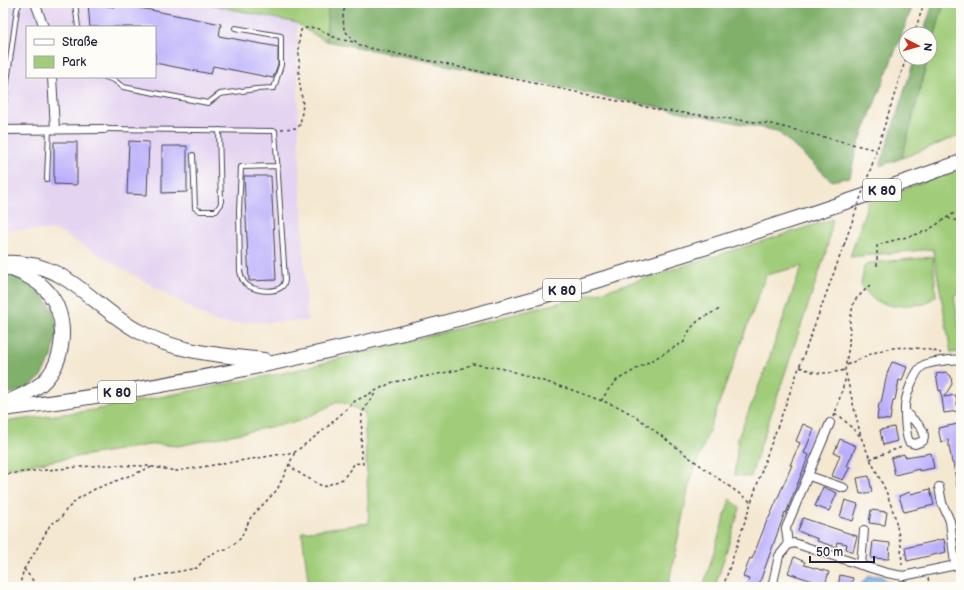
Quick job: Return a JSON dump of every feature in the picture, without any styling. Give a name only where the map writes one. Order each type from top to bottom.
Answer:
[{"type":"highway","name":"K 80","points":[[3,409],[142,388],[276,362],[446,322],[598,280],[843,203],[961,162]]},
{"type":"highway","points":[[3,264],[23,263],[53,271],[70,280],[138,331],[163,342],[205,354],[276,362]]},
{"type":"highway","points":[[3,264],[30,276],[47,291],[54,301],[62,332],[60,352],[47,377],[41,384],[29,392],[3,404]]},
{"type":"street","points":[[35,3],[44,26]]},
{"type":"street","points":[[52,78],[52,129]]},
{"type":"street","points":[[3,130],[104,129]]},
{"type":"street","points":[[905,412],[924,430],[923,441],[912,444],[909,442],[907,437],[904,410],[907,394],[918,369],[924,365],[959,359]]},
{"type":"street","points":[[788,546],[786,528],[830,423]]},
{"type":"street","points":[[809,476],[844,488]]},
{"type":"street","points":[[772,587],[779,556],[788,546],[794,543],[860,565],[903,576],[958,564],[950,521],[942,503],[939,486]]},
{"type":"street","points":[[860,565],[864,530]]},
{"type":"lane","points":[[3,111],[17,9],[20,3]]},
{"type":"lane","points":[[75,3],[78,26]]},
{"type":"lane","points":[[108,78],[114,80],[123,87],[208,103],[220,94],[274,88],[281,65],[281,36],[235,28]]},
{"type":"lane","points":[[47,179],[52,129]]},
{"type":"lane","points":[[104,129],[275,131],[278,166],[285,284],[282,288],[275,291],[264,290],[246,285],[242,280],[240,271],[239,211],[241,167],[278,166]]},
{"type":"lane","points":[[193,155],[195,208],[200,211],[216,211],[220,208],[221,204],[219,130]]},
{"type":"path","points":[[304,3],[306,8],[342,3]]},
{"type":"path","points":[[346,3],[343,14],[344,30],[360,46],[660,110],[772,124],[876,150]]},
{"type":"path","points":[[917,26],[924,3]]},
{"type":"path","points":[[275,131],[277,129],[297,128],[300,125],[304,105],[299,79],[299,41],[301,30],[307,27],[314,28],[333,37],[357,43]]},
{"type":"path","points":[[723,587],[872,165],[903,66]]},
{"type":"path","points":[[877,266],[877,245],[925,231],[948,218],[955,212],[961,210]]},
{"type":"path","points":[[948,218],[961,222]]},
{"type":"path","points":[[870,284],[854,300],[850,320],[849,345],[845,370],[861,437],[886,491],[895,517],[901,546],[903,576]]},
{"type":"path","points":[[601,401],[617,380],[684,342],[687,335],[699,319],[720,309]]},
{"type":"path","points":[[847,365],[879,351],[895,348],[911,348],[939,352],[959,359]]},
{"type":"path","points":[[135,587],[138,579],[197,568],[206,557],[218,551],[226,550],[240,539],[251,517],[276,490],[295,452],[326,429],[355,401],[393,382],[450,371],[473,364],[504,369],[572,390],[633,415],[752,502]]},
{"type":"path","points":[[800,367],[818,374],[830,374],[845,370]]},
{"type":"path","points":[[830,423],[836,415],[847,375]]},
{"type":"path","points":[[289,464],[294,470],[323,487],[343,479],[355,463],[363,464],[361,454],[362,413],[376,390]]},
{"type":"path","points":[[836,415],[840,416],[861,437]]},
{"type":"path","points":[[870,459],[912,444]]},
{"type":"path","points":[[3,477],[8,474],[24,472],[103,465],[153,467],[177,470],[295,452]]},
{"type":"path","points":[[19,587],[24,569],[50,525],[61,518],[66,510],[79,498],[95,489],[153,467]]},
{"type":"path","points":[[24,569],[38,587]]},
{"type":"shaded area","points":[[3,3],[203,3],[297,23],[299,146],[307,321],[217,323],[56,230],[3,230]]},
{"type":"green space","points":[[203,3],[307,3],[308,5],[314,3],[328,3],[326,41],[306,30],[297,23]]},
{"type":"green space","points":[[328,3],[914,3],[905,26],[898,26],[898,44],[857,148],[850,177],[832,181],[777,131],[326,41]]},
{"type":"green space","points":[[933,3],[944,3],[937,26],[926,26]]},
{"type":"green space","points":[[944,3],[961,3],[961,135],[902,158],[926,66],[938,66],[937,26]]},
{"type":"green space","points":[[912,66],[926,66],[902,158],[880,166]]},
{"type":"green space","points":[[961,168],[961,294],[954,295],[961,342],[961,352],[951,353],[933,249],[850,257],[868,202]]},
{"type":"green space","points":[[833,219],[826,252],[751,477],[735,475],[738,438],[765,370],[802,266],[766,275],[689,485],[668,587],[309,587],[302,532],[369,523],[364,412],[339,401],[300,421],[178,446],[155,444],[3,469],[3,422],[93,410],[288,372],[601,292]]},
{"type":"green space","points":[[933,257],[936,296],[925,304],[893,306],[875,301],[861,286],[864,267],[869,263]]},
{"type":"green space","points":[[3,271],[34,284],[53,309],[57,332],[52,357],[39,379],[26,388],[3,396]]},
{"type":"green space","points":[[730,499],[740,508],[715,587],[703,587]]},
{"type":"water","points":[[868,576],[881,576],[896,587],[859,587]]},
{"type":"building","points":[[88,3],[114,7],[115,3],[221,24],[219,36],[278,47],[278,64],[273,78],[213,66],[211,74],[156,63],[156,26],[90,26]]},
{"type":"building","points":[[129,141],[149,142],[147,195],[127,194]]},
{"type":"building","points":[[54,142],[77,142],[77,185],[54,184]]},
{"type":"building","points":[[162,146],[187,146],[187,192],[162,193]]},
{"type":"building","points":[[244,176],[271,176],[276,280],[249,281]]},
{"type":"building","points":[[892,362],[907,367],[902,381],[899,380],[895,400],[893,400],[890,420],[877,419],[879,403],[881,403],[887,374]]},
{"type":"building","points":[[946,372],[951,376],[952,384],[944,397],[956,395],[958,411],[944,413],[941,390],[939,391],[936,374]]},
{"type":"building","points":[[803,424],[814,429],[804,453],[809,455],[786,513],[785,512],[758,587],[746,587],[749,579],[743,577],[750,558],[752,559],[768,518],[792,465],[790,465],[800,443],[796,441]]},
{"type":"building","points":[[958,424],[961,441],[961,486],[957,487],[948,440],[941,442],[938,428]]},
{"type":"building","points":[[894,427],[897,441],[883,445],[880,430]]},
{"type":"building","points":[[840,439],[856,446],[847,466],[850,467],[843,480],[832,476],[840,455],[834,453]]},
{"type":"building","points":[[931,453],[934,468],[919,471],[919,469],[895,475],[891,458],[904,454],[905,457]]},
{"type":"building","points":[[869,476],[872,492],[860,494],[857,478]]},
{"type":"building","points":[[823,487],[837,493],[829,511],[815,506]]},
{"type":"building","points":[[930,489],[934,505],[904,512],[899,496],[910,492],[911,494]]},
{"type":"building","points":[[845,500],[858,504],[853,521],[840,517]]},
{"type":"building","points":[[871,510],[887,512],[885,525],[869,523]]},
{"type":"building","points":[[803,518],[857,536],[853,552],[846,549],[847,544],[837,542],[836,547],[817,541],[818,539],[798,531]]},
{"type":"building","points":[[944,539],[946,552],[907,561],[905,548]]},
{"type":"building","points":[[873,541],[890,543],[889,559],[871,558]]},
{"type":"building","points":[[794,557],[805,562],[804,565],[829,572],[825,585],[788,573]]},
{"type":"building","points":[[840,575],[853,578],[851,587],[838,587]]}]
